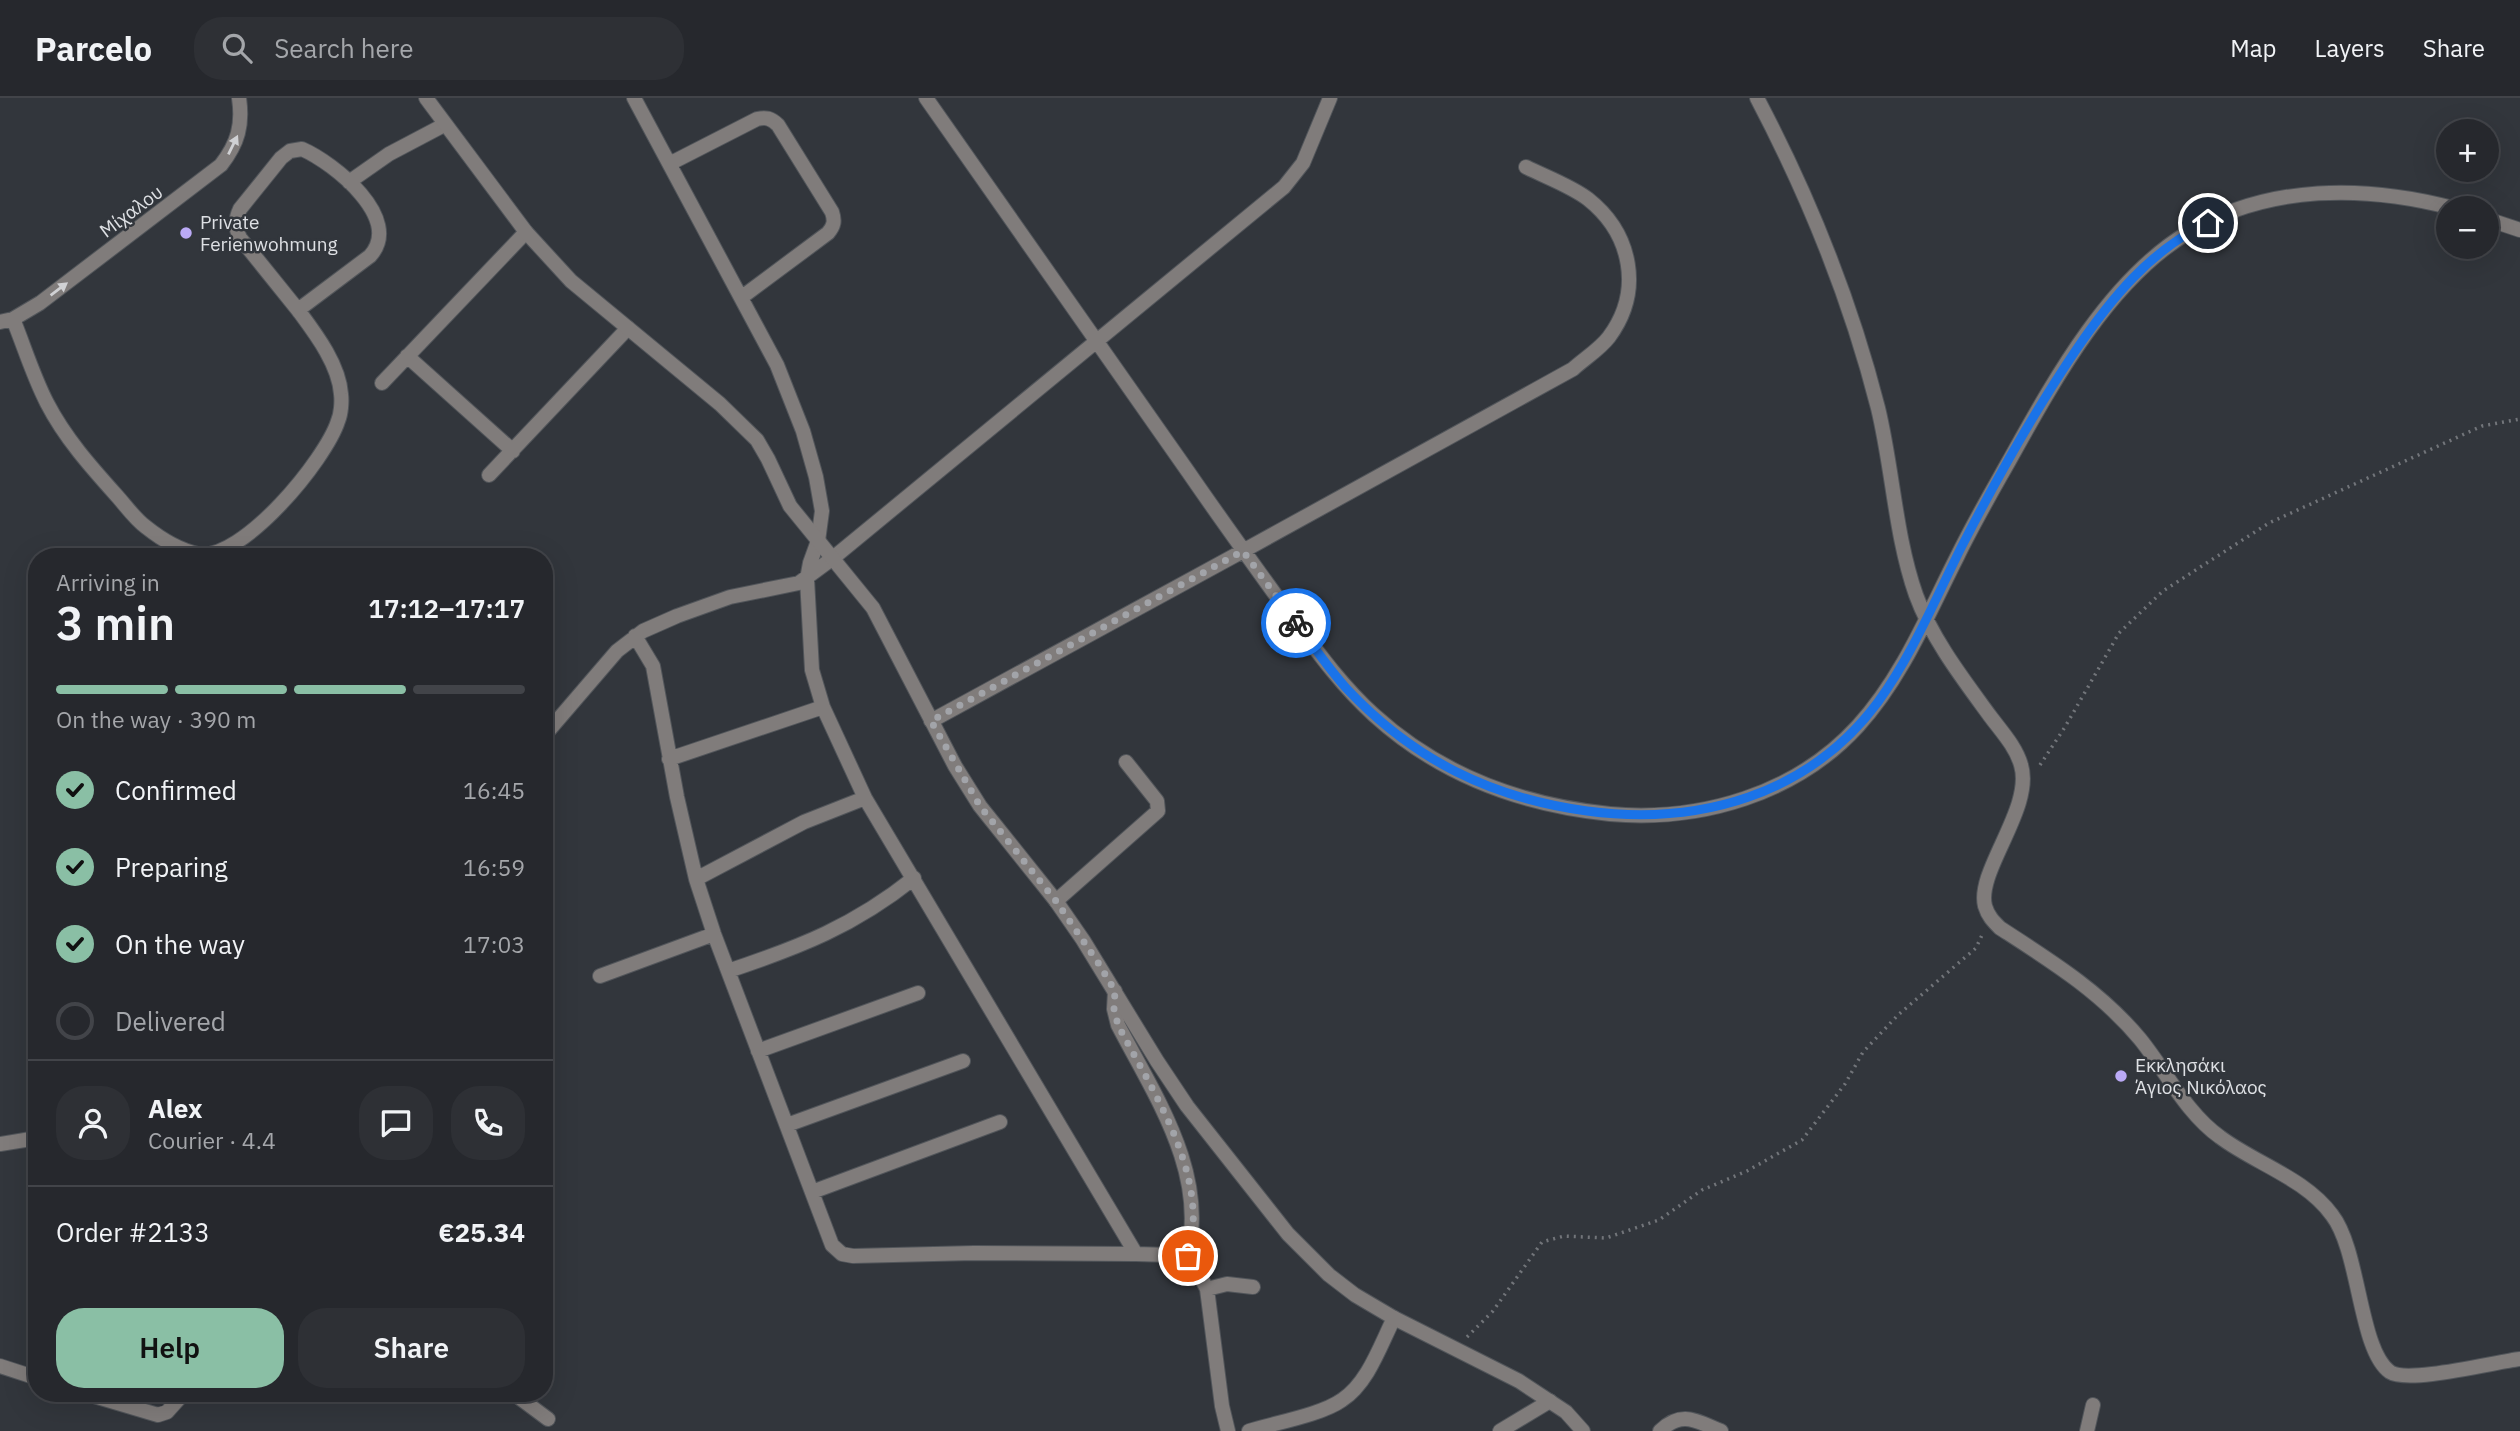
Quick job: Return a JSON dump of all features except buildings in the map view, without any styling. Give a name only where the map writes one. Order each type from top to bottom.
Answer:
[{"type":"street","name":"Μίχαλου","points":[[7,320],[40,303],[192,190],[221,165],[236,143],[241,129],[239,98]]},
{"type":"street","points":[[426,98],[526,232],[571,281],[747,429],[768,459],[790,506],[873,608],[931,721],[980,806],[1056,901],[1187,1106],[1288,1234],[1345,1289],[1394,1318],[1495,1368],[1550,1401],[1571,1417],[1583,1431]]},
{"type":"street","points":[[634,98],[671,163],[784,380],[803,431],[822,505],[818,541],[807,579],[810,661],[823,707],[865,798],[1136,1254]]},
{"type":"street","points":[[926,98],[1243,551],[1341,682],[1408,743],[1450,770],[1532,801],[1599,813],[1652,815],[1705,809],[1755,795],[1807,769],[1831,753],[1863,721],[1894,678],[1964,542],[2051,387],[2103,310],[2132,279],[2188,232],[2227,214],[2294,196],[2352,191],[2392,195],[2436,204]]},
{"type":"street","points":[[553,725],[617,650],[654,625],[730,597],[807,579],[1284,187],[1303,163],[1330,98]]},
{"type":"street","points":[[1757,98],[1817,229],[1859,345],[1883,429],[1905,556],[1925,619],[2013,748],[2022,769],[2017,807],[1985,888],[1984,904],[1989,916],[2000,928],[2079,980],[2115,1012],[2203,1122],[2220,1137],[2312,1194],[2333,1216],[2346,1244],[2376,1355],[2391,1373],[2414,1377],[2520,1359]]},
{"type":"street","points":[[671,163],[757,119],[772,119],[832,212],[833,227],[828,233],[741,298]]},
{"type":"street","points":[[349,182],[389,154],[444,125]]},
{"type":"street","points":[[228,548],[253,531],[286,498],[327,445],[339,419],[341,394],[335,371],[312,328],[240,238],[236,229],[240,209],[281,158],[290,150],[302,149],[313,154],[349,182],[376,216],[380,240],[370,256],[298,310]]},
{"type":"street","points":[[931,721],[1573,369],[1608,338],[1624,311],[1630,289],[1630,264],[1625,248],[1609,221],[1587,199],[1526,167]]},
{"type":"street","points":[[2499,223],[2520,230]]},
{"type":"street","points":[[382,383],[526,232]]},
{"type":"street","points":[[7,320],[59,425],[144,526],[181,548]]},
{"type":"street","points":[[489,475],[628,327]]},
{"type":"street","points":[[407,356],[513,451]]},
{"type":"street","points":[[635,636],[653,666],[669,759],[696,879],[714,934],[832,1245],[842,1254],[853,1256],[974,1253],[1136,1254],[1169,1255],[1186,1261],[1201,1275],[1207,1289],[1222,1406],[1228,1431]]},
{"type":"street","points":[[669,759],[823,707]]},
{"type":"street","points":[[1056,901],[1158,811],[1157,801],[1126,762]]},
{"type":"street","points":[[696,879],[804,822],[865,798]]},
{"type":"street","points":[[728,971],[828,934],[871,910],[914,878]]},
{"type":"street","points":[[600,976],[714,934]]},
{"type":"street","points":[[1115,991],[1114,1009],[1118,1025],[1165,1114],[1182,1159],[1192,1201],[1193,1220],[1186,1261]]},
{"type":"street","points":[[758,1051],[918,993]]},
{"type":"street","points":[[787,1125],[963,1061]]},
{"type":"street","points":[[812,1192],[1000,1122]]},
{"type":"street","points":[[0,1144],[28,1139]]},
{"type":"street","points":[[1207,1289],[1227,1284],[1252,1287]]},
{"type":"street","points":[[1249,1431],[1341,1401],[1365,1375],[1394,1318]]},
{"type":"street","points":[[0,1366],[28,1375]]},
{"type":"street","points":[[1500,1431],[1550,1401]]},
{"type":"street","points":[[114,1402],[158,1415],[167,1412],[176,1402]]},
{"type":"street","points":[[525,1402],[548,1419]]},
{"type":"street","points":[[2087,1431],[2093,1405]]},
{"type":"street","points":[[1660,1431],[1670,1421],[1680,1418],[1693,1419],[1721,1431]]},
{"type":"path","points":[[2022,784],[2047,757],[2119,633],[2163,591],[2269,523],[2482,426],[2520,419]]},
{"type":"path","points":[[1456,1348],[1493,1311],[1542,1242],[1564,1236],[1606,1238],[1659,1220],[1702,1190],[1747,1171],[1802,1140],[1845,1084],[1863,1052],[1898,1015],[1976,948],[1989,916]]},
{"type":"way so far","points":[[1188,1256],[1192,1236],[1192,1201],[1180,1149],[1165,1114],[1118,1025],[1114,1009],[1115,991],[1056,901],[980,806],[931,721],[1243,551],[1296,623]]},
{"type":"place","name":"Private Ferienwohmung","points":[[186,233]]},
{"type":"place","name":"Εκκλησάκι Άγιος Νικόλαος","points":[[2121,1076]]},
{"type":"route","points":[[1296,623],[1346,687],[1391,730],[1417,750],[1469,779],[1532,801],[1577,810],[1652,815],[1724,805],[1783,783],[1831,753],[1880,700],[1915,640],[1964,542],[2028,427],[2051,387],[2103,310],[2161,253],[2188,232],[2208,223]]}]
